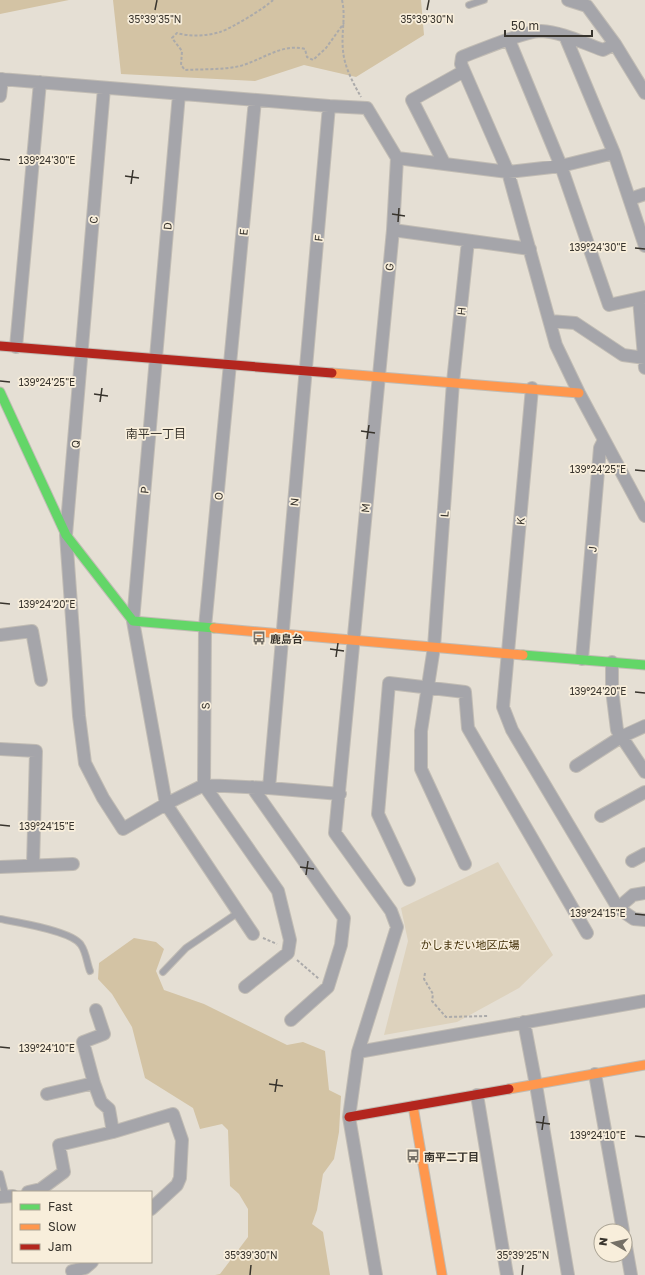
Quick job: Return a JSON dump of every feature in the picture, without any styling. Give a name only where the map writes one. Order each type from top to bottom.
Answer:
[{"type":"street","points":[[568,0],[587,6],[615,44],[645,93]]},
{"type":"street","points":[[615,44],[603,50],[566,36],[540,31],[526,34],[462,57],[461,64],[508,172],[556,345],[604,440],[640,494],[645,516]]},
{"type":"street","points":[[566,36],[614,153],[645,246]]},
{"type":"street","points":[[509,40],[561,166],[609,305],[642,298],[645,362],[623,355],[575,323],[550,321]]},
{"type":"street","points":[[444,163],[412,100],[464,71]]},
{"type":"street","points":[[0,96],[1,79],[367,108],[397,158],[508,172],[561,166],[614,153]]},
{"type":"street","points":[[16,347],[40,82]]},
{"type":"street","name":"C","points":[[83,352],[104,88]]},
{"type":"street","name":"D","points":[[156,358],[179,94]]},
{"type":"street","name":"E","points":[[230,364],[255,100]]},
{"type":"street","name":"F","points":[[306,370],[329,106]]},
{"type":"street","name":"G","points":[[378,376],[393,230],[397,158]]},
{"type":"street","points":[[630,198],[645,194]]},
{"type":"street","points":[[393,230],[530,249]]},
{"type":"street","name":"H","points":[[453,382],[468,241]]},
{"type":"street","points":[[0,346],[579,393]]},
{"type":"street","name":"Q","points":[[83,352],[66,536],[79,716],[85,762],[103,798],[123,829],[166,804]]},
{"type":"street","name":"P","points":[[156,358],[133,621],[166,804]]},
{"type":"street","name":"O","points":[[205,627],[230,364]]},
{"type":"street","name":"N","points":[[269,788],[306,370]]},
{"type":"street","name":"M","points":[[376,1275],[349,1117],[358,1052],[397,927],[391,911],[335,833],[340,794],[378,376]]},
{"type":"street","name":"L","points":[[453,382],[434,647],[421,731],[421,769],[465,864]]},
{"type":"street","name":"K","points":[[532,388],[503,707],[512,730],[618,908]]},
{"type":"street","points":[[0,392],[66,536],[133,621],[645,665]]},
{"type":"street","name":"J","points":[[582,659],[600,448],[604,440]]},
{"type":"street","name":"S","points":[[204,786],[205,627]]},
{"type":"street","points":[[0,635],[32,631],[40,680]]},
{"type":"street","points":[[612,662],[612,690],[617,730],[645,772]]},
{"type":"street","points":[[409,880],[378,814],[389,683],[428,686],[465,692],[468,728],[587,934]]},
{"type":"street","points":[[576,766],[621,737],[645,726]]},
{"type":"street","points":[[0,749],[36,751],[33,866]]},
{"type":"street","points":[[204,786],[278,891],[290,940],[289,951],[245,987]]},
{"type":"street","points":[[254,934],[166,804],[204,786],[269,788],[340,794]]},
{"type":"street","points":[[252,787],[344,918],[341,945],[328,987],[291,1020]]},
{"type":"street","points":[[601,816],[645,792]]},
{"type":"street","points":[[632,861],[645,854]]},
{"type":"street","points":[[0,866],[73,864]]},
{"type":"street","points":[[645,893],[633,895],[618,908],[634,919],[645,920]]},
{"type":"street","points":[[358,1052],[645,1001]]},
{"type":"street","points":[[96,1010],[104,1034],[83,1042],[94,1083],[101,1102],[109,1109],[113,1132]]},
{"type":"street","points":[[524,1022],[568,1275]]},
{"type":"street","points":[[349,1117],[645,1065]]},
{"type":"street","points":[[595,1074],[622,1223]]},
{"type":"street","points":[[47,1094],[94,1083]]},
{"type":"street","points":[[477,1095],[507,1275]]},
{"type":"street","points":[[413,1106],[442,1275]]},
{"type":"street","points":[[32,1191],[41,1189],[64,1172],[59,1146],[173,1114],[182,1140],[180,1178],[177,1185],[152,1208]]},
{"type":"street","points":[[71,1269],[85,1268],[91,1263]]},
{"type":"street","points":[[629,1263],[631,1275]]},
{"type":"lane","points":[[469,6],[484,0]]},
{"type":"lane","points":[[163,972],[186,948],[239,912]]},
{"type":"lane","points":[[0,919],[40,927],[74,938],[81,944],[90,971]]},
{"type":"lane","points":[[0,1174],[8,1199]]},
{"type":"path","points":[[273,0],[265,7],[221,32],[188,36],[178,33],[172,38],[182,51],[181,65],[185,70],[240,66],[279,50],[294,46],[304,49],[307,57],[313,60],[326,48],[344,23]]},
{"type":"path","points":[[342,0],[344,12],[342,50],[345,63],[367,108]]},
{"type":"path","points":[[254,934],[289,951],[328,987]]},
{"type":"path","points":[[425,973],[424,979],[433,994],[432,1001],[446,1017],[489,1016]]},
{"type":"green space","name":"かしまだい地区広場","points":[[498,862],[553,955],[519,988],[457,1022],[384,1035],[408,941],[401,908]]},
{"type":"shaded area","points":[[0,0],[69,0],[0,14]]},
{"type":"shaded area","points":[[113,0],[421,0],[424,35],[356,77],[304,65],[255,81],[121,74]]},
{"type":"shaded area","points":[[134,938],[156,942],[164,949],[156,971],[164,990],[204,1004],[287,1045],[303,1042],[325,1051],[329,1090],[341,1096],[339,1132],[334,1159],[323,1174],[317,1210],[312,1224],[323,1232],[330,1275],[215,1275],[220,1274],[248,1237],[248,1209],[239,1194],[230,1186],[228,1130],[222,1124],[200,1129],[193,1108],[145,1078],[132,1027],[112,994],[98,979],[99,963]]},
{"type":"traffic: fast","points":[[0,392],[66,535],[133,621],[214,628]]},
{"type":"traffic: fast","points":[[523,655],[645,665]]},
{"type":"traffic: slow","points":[[332,373],[579,393]]},
{"type":"traffic: slow","points":[[214,628],[523,655]]},
{"type":"traffic: slow","points":[[509,1089],[645,1065]]},
{"type":"traffic: slow","points":[[413,1106],[442,1275]]},
{"type":"traffic: jam","points":[[0,346],[332,373]]},
{"type":"traffic: jam","points":[[349,1117],[509,1089]]},
{"type":"place","name":"鹿島台","points":[[259,638]]},
{"type":"place","name":"南平二丁目","points":[[413,1156]]},
{"type":"district","name":"南平一丁目","points":[[156,433]]}]
